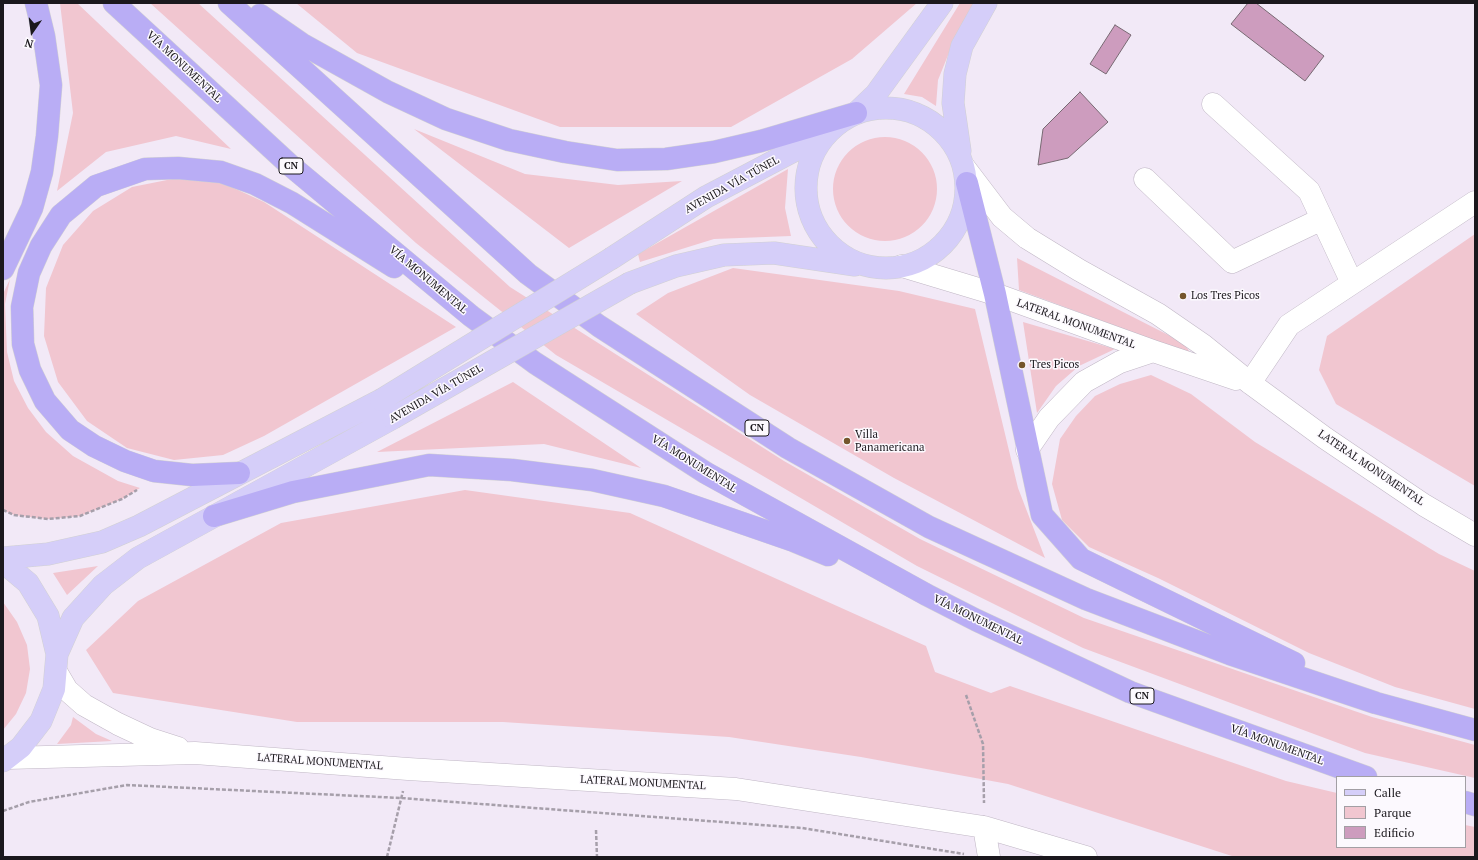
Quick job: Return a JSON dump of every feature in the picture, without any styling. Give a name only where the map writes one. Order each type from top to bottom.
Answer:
[{"type":"highway","points":[[3,269],[32,208],[42,172],[47,136],[51,85],[44,36],[36,3]]},
{"type":"highway","name":"VÍA MONUMENTAL","points":[[114,3],[291,166],[471,316],[535,363],[706,473],[927,595],[976,620],[1130,692],[1363,776]]},
{"type":"highway","name":"CN","points":[[229,3],[528,274],[599,326],[788,448],[929,527],[1086,600],[1230,654],[1376,703],[1475,730]]},
{"type":"highway","points":[[242,3],[302,44],[388,92],[446,118],[509,140],[565,152],[617,160],[666,159],[714,152],[761,141],[856,113]]},
{"type":"highway","points":[[239,473],[192,475],[154,471],[126,461],[94,446],[70,430],[45,401],[30,370],[23,344],[22,307],[29,273],[41,246],[61,215],[96,186],[145,169],[178,168],[228,174],[255,184],[292,204],[471,316]]},
{"type":"highway","points":[[964,168],[995,294],[1042,515],[1080,559],[1376,703]]},
{"type":"highway","points":[[214,516],[293,492],[429,465],[527,472],[592,480],[664,496],[794,541],[927,595]]},
{"type":"main road","points":[[856,113],[876,94],[942,3]]},
{"type":"main road","points":[[964,168],[943,131],[921,115],[896,108],[869,108],[839,122],[824,135],[810,159],[805,186],[810,214],[823,238],[844,256],[870,267],[886,268],[902,266],[924,259],[942,246],[956,228],[965,206],[964,168],[953,103],[955,74],[962,46],[986,3]]},
{"type":"main road","name":"AVENIDA VÍA TÚNEL","points":[[3,558],[48,554],[102,542],[139,526],[381,400],[612,258],[706,197],[824,135]]},
{"type":"main road","name":"AVENIDA VÍA TÚNEL","points":[[5,759],[25,743],[41,721],[50,700],[57,664],[73,618],[103,585],[138,558],[393,418],[630,283],[676,266],[724,255],[774,253],[870,267]]},
{"type":"main road","points":[[3,562],[28,583],[48,616],[57,664]]},
{"type":"street","points":[[1213,104],[1309,191],[1352,283]]},
{"type":"street","name":"LATERAL MONUMENTAL","points":[[964,168],[1002,217],[1027,238],[1079,270],[1158,314],[1202,344],[1250,383],[1424,505],[1475,534]]},
{"type":"street","points":[[1145,179],[1232,262],[1322,219]]},
{"type":"street","points":[[1250,383],[1289,324],[1475,202]]},
{"type":"street","name":"LATERAL MONUMENTAL","points":[[902,266],[995,294],[1153,351],[1250,383]]},
{"type":"street","points":[[1027,450],[1048,418],[1084,382],[1120,362],[1153,351]]},
{"type":"street","name":"LATERAL MONUMENTAL","points":[[57,664],[67,690],[84,705],[118,724],[150,739],[195,753]]},
{"type":"street","name":"LATERAL MONUMENTAL","points":[[5,759],[195,753],[408,769],[736,789],[984,827],[1086,857]]},
{"type":"street","points":[[984,827],[989,857]]},
{"type":"path","points":[[3,510],[14,515],[48,519],[80,516],[122,499],[140,488]]},
{"type":"path","points":[[966,695],[983,744],[984,827]]},
{"type":"path","points":[[387,857],[408,769]]},
{"type":"path","points":[[3,811],[29,802],[127,786],[401,798],[802,828],[965,854]]},
{"type":"path","points":[[596,830],[597,857]]},
{"type":"green space","points":[[60,3],[77,3],[231,149],[176,136],[106,152],[57,191],[73,113]]},
{"type":"green space","points":[[150,3],[198,3],[510,287],[784,461],[920,539],[1084,618],[1372,717],[1475,745],[1475,778],[1365,753],[1083,648],[917,566],[556,355],[416,243]]},
{"type":"green space","points":[[296,3],[917,3],[852,59],[731,127],[560,127],[357,53]]},
{"type":"green space","points":[[960,3],[995,3],[955,38],[938,80],[936,106],[922,97],[904,94]]},
{"type":"green space","points":[[414,129],[525,174],[618,185],[682,181],[569,248]]},
{"type":"green space","points":[[885,137],[905,141],[922,152],[933,169],[937,189],[933,209],[922,226],[905,237],[885,241],[865,237],[848,226],[837,209],[833,189],[837,169],[848,152],[865,141]]},
{"type":"green space","points":[[788,169],[785,208],[791,236],[714,239],[640,262],[638,254]]},
{"type":"green space","points":[[177,178],[223,183],[264,202],[456,327],[264,436],[223,455],[174,460],[127,448],[87,421],[58,382],[44,336],[46,288],[63,245],[93,211],[132,187]]},
{"type":"green space","points":[[1475,234],[1475,486],[1336,404],[1319,370],[1327,336]]},
{"type":"green space","points":[[1017,258],[1184,343],[1191,354],[1019,290]]},
{"type":"green space","points":[[733,268],[899,291],[975,309],[1018,488],[1045,558],[894,478],[750,395],[636,314],[668,293]]},
{"type":"green space","points":[[10,279],[5,304],[7,352],[14,381],[28,408],[46,432],[73,456],[118,481],[140,488],[122,499],[80,516],[48,519],[14,515],[3,510],[3,294]]},
{"type":"green space","points":[[1023,322],[1115,349],[1079,366],[1056,386],[1037,413]]},
{"type":"green space","points":[[1151,375],[1191,394],[1255,442],[1439,554],[1475,571],[1475,709],[1395,687],[1309,653],[1158,578],[1089,547],[1062,520],[1052,484],[1060,439],[1076,416],[1095,396],[1120,384]]},
{"type":"green space","points":[[513,382],[641,468],[544,444],[377,452]]},
{"type":"green space","points":[[465,490],[630,513],[926,646],[935,672],[991,693],[1010,686],[1286,781],[1336,793],[1336,848],[1466,848],[1466,825],[1475,827],[1475,857],[1235,857],[1008,784],[861,757],[729,737],[503,722],[297,722],[113,693],[86,650],[138,601],[281,523]]},
{"type":"green space","points":[[98,566],[67,595],[53,573]]},
{"type":"green space","points":[[3,602],[17,622],[27,645],[30,669],[26,693],[16,714],[3,730]]},
{"type":"green space","points":[[73,717],[96,734],[112,741],[57,744],[71,725]]},
{"type":"building","points":[[1248,3],[1256,3],[1324,56],[1305,81],[1231,24]]},
{"type":"building","points":[[1115,25],[1131,35],[1106,74],[1090,64]]},
{"type":"building","points":[[1080,92],[1108,122],[1068,158],[1038,165],[1043,129]]},
{"type":"place","name":"Los Tres Picos","points":[[1183,296]]},
{"type":"place","name":"Tres Picos","points":[[1022,365]]},
{"type":"place","name":"Villa Panamericana","points":[[847,441]]}]
